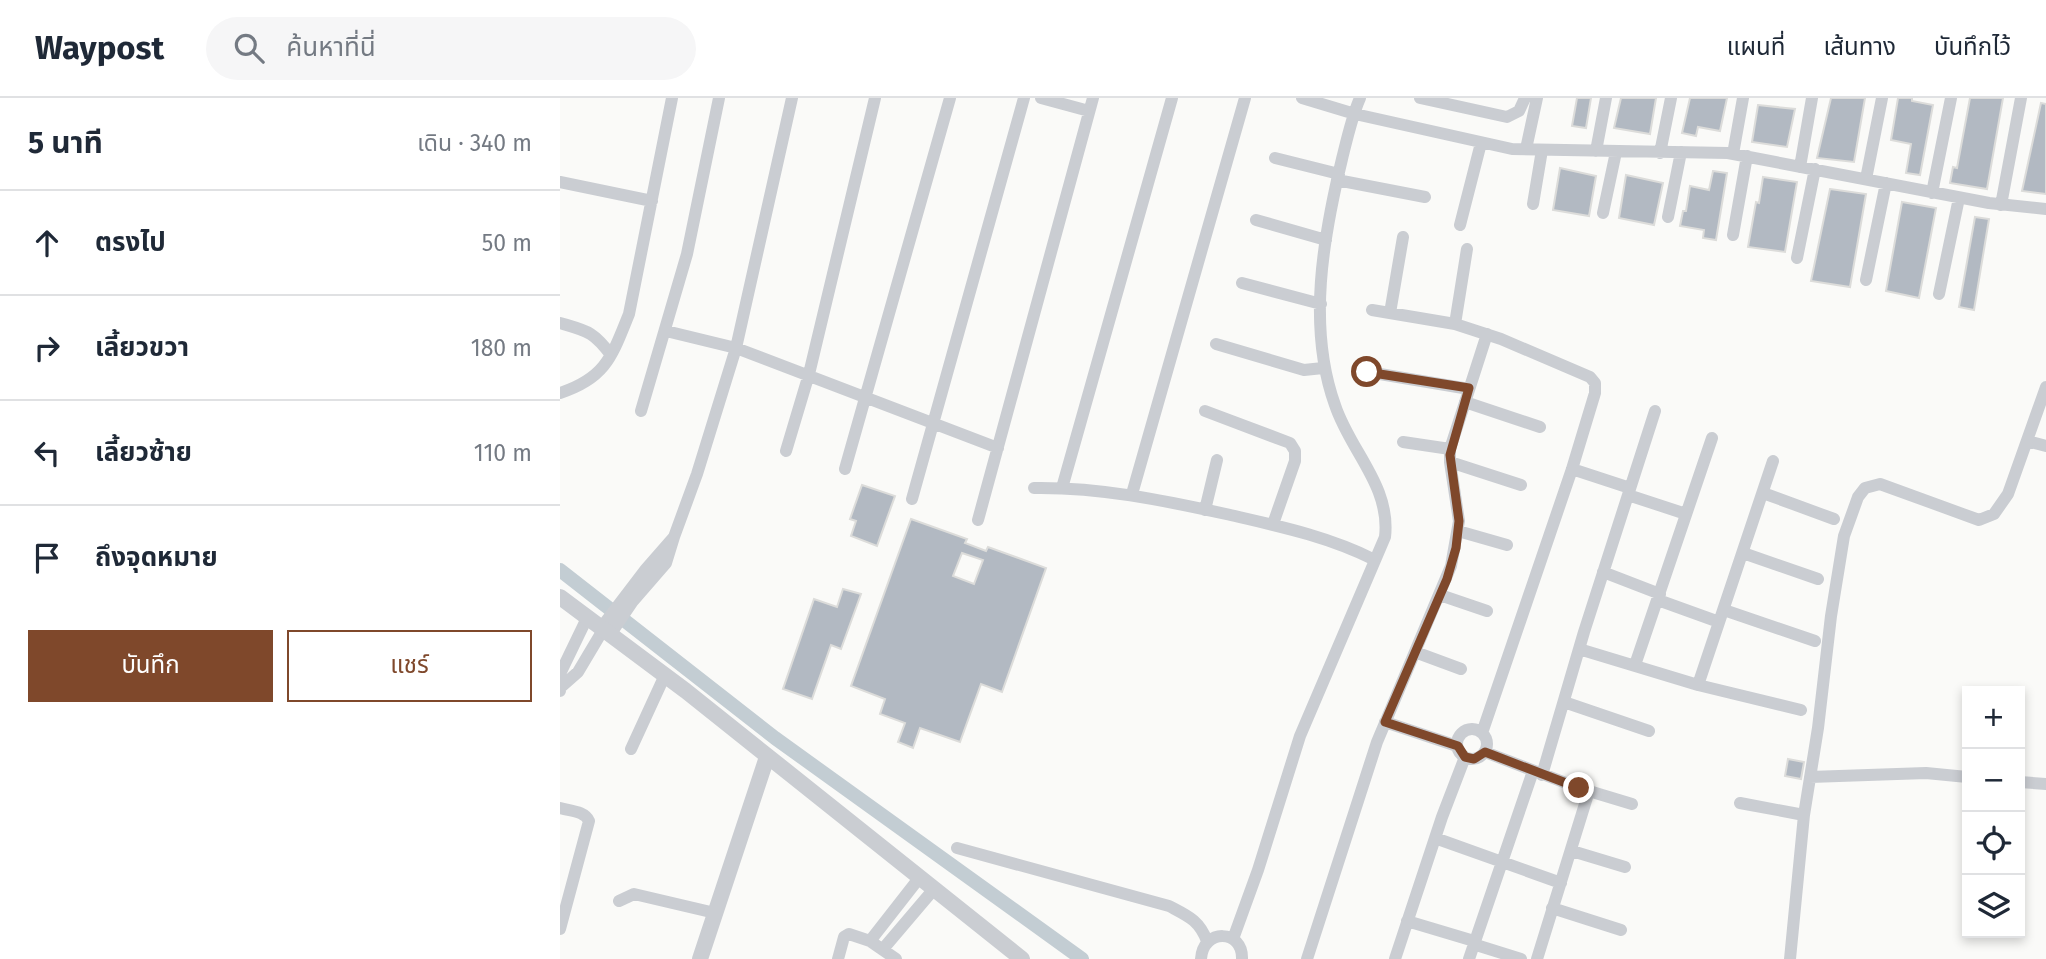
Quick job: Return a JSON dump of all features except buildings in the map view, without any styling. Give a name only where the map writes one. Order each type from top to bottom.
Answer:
[{"type":"street","points":[[560,393],[583,385],[603,368],[617,346],[629,314],[672,98]]},
{"type":"street","points":[[641,411],[687,254],[719,98]]},
{"type":"street","points":[[561,689],[560,674],[563,666],[629,598],[674,537],[697,474],[736,348],[792,98]]},
{"type":"street","points":[[786,451],[809,374],[875,98]]},
{"type":"street","points":[[845,469],[950,98]]},
{"type":"street","points":[[912,499],[1024,98]]},
{"type":"street","points":[[978,520],[1091,104],[1041,98]]},
{"type":"street","points":[[1062,488],[1172,98]]},
{"type":"street","points":[[1132,495],[1245,98]]},
{"type":"street","points":[[1302,98],[1355,114],[1481,143],[1542,150],[1733,154],[1959,198],[2046,209]]},
{"type":"street","points":[[1233,939],[1258,870],[1300,736],[1382,546],[1386,526],[1376,481],[1348,438],[1323,368],[1321,304],[1326,240],[1338,177],[1360,98]]},
{"type":"street","points":[[1420,98],[1507,117],[1519,111],[1525,98]]},
{"type":"street","points":[[1526,149],[1537,98]]},
{"type":"street","points":[[1596,151],[1606,98]]},
{"type":"street","points":[[1660,153],[1671,98]]},
{"type":"street","points":[[1733,154],[1744,98]]},
{"type":"street","points":[[1800,167],[1812,98]]},
{"type":"street","points":[[1866,179],[1882,98]]},
{"type":"street","points":[[1932,192],[1951,98]]},
{"type":"street","points":[[2001,205],[2021,98]]},
{"type":"street","points":[[1461,225],[1481,143]]},
{"type":"street","points":[[1533,204],[1542,150]]},
{"type":"street","points":[[1603,213],[1616,152]]},
{"type":"street","points":[[1668,217],[1681,152]]},
{"type":"street","points":[[1733,235],[1747,156]]},
{"type":"street","points":[[1275,158],[1338,177],[1425,197]]},
{"type":"street","points":[[1797,258],[1815,169]]},
{"type":"street","points":[[560,182],[652,201]]},
{"type":"street","points":[[1867,280],[1886,183]]},
{"type":"street","points":[[1939,295],[1959,198]]},
{"type":"street","points":[[1256,220],[1326,240]]},
{"type":"street","points":[[1390,313],[1403,237]]},
{"type":"street","points":[[1455,324],[1467,249]]},
{"type":"street","points":[[1242,283],[1321,304]]},
{"type":"street","points":[[1372,310],[1455,324],[1487,334],[1590,377],[1595,383],[1595,393],[1572,469],[1482,733],[1487,744],[1485,752],[1474,759],[1465,757],[1458,746],[1385,722]]},
{"type":"street","points":[[560,324],[590,332],[611,355]]},
{"type":"street","points":[[666,331],[736,348],[998,448]]},
{"type":"street","points":[[1307,959],[1385,722],[1451,566],[1458,531],[1458,510],[1450,456],[1487,334]]},
{"type":"street","points":[[1216,344],[1304,370],[1323,368]]},
{"type":"street","points":[[1367,372],[1469,388]]},
{"type":"street","points":[[1790,959],[1804,815],[1831,616],[1844,536],[1858,497],[1865,488],[1881,484],[1979,520],[1994,514],[2008,494],[2046,387]]},
{"type":"street","points":[[1465,402],[1540,427]]},
{"type":"street","points":[[1205,411],[1290,443],[1295,451],[1295,460],[1273,524]]},
{"type":"street","points":[[1469,959],[1501,862],[1564,702],[1655,411]]},
{"type":"street","points":[[1635,665],[1712,438]]},
{"type":"street","points":[[2027,441],[2046,446]]},
{"type":"street","points":[[1403,442],[1450,456],[1521,485]]},
{"type":"street","points":[[1205,510],[1217,460]]},
{"type":"street","points":[[1698,685],[1773,461]]},
{"type":"street","points":[[1572,469],[1686,514]]},
{"type":"street","points":[[1034,488],[1132,495],[1273,524],[1326,538],[1375,560]]},
{"type":"street","points":[[1763,493],[1834,519]]},
{"type":"street","points":[[1458,531],[1507,545]]},
{"type":"street","points":[[1743,553],[1818,579]]},
{"type":"street","points":[[1603,572],[1659,597],[1815,641]]},
{"type":"street","points":[[1440,595],[1487,611]]},
{"type":"street","points":[[560,597],[604,626],[934,888],[1013,956]]},
{"type":"street","points":[[561,689],[578,672],[604,626]]},
{"type":"street","points":[[1579,649],[1698,685],[1801,710]]},
{"type":"street","points":[[1415,652],[1461,669]]},
{"type":"street","points":[[631,749],[665,676]]},
{"type":"street","points":[[1564,702],[1649,731]]},
{"type":"street","points":[[1458,746],[1460,736],[1464,732],[1473,730],[1482,733]]},
{"type":"street","points":[[1485,752],[1537,773],[1632,804]]},
{"type":"street","points":[[700,959],[767,757]]},
{"type":"street","points":[[1395,959],[1465,757]]},
{"type":"street","points":[[1810,777],[1926,772],[1962,776]]},
{"type":"street","points":[[2025,782],[2046,784]]},
{"type":"street","points":[[1536,959],[1589,791]]},
{"type":"street","points":[[1740,803],[1804,815]]},
{"type":"street","points":[[560,808],[581,814],[589,821],[560,929]]},
{"type":"street","points":[[1435,838],[1561,883]]},
{"type":"street","points":[[957,848],[1169,906],[1202,926],[1207,942]]},
{"type":"street","points":[[1572,851],[1625,867]]},
{"type":"street","points":[[560,873],[575,877]]},
{"type":"street","points":[[870,941],[920,877]]},
{"type":"street","points":[[883,949],[934,888]]},
{"type":"street","points":[[619,901],[634,894],[715,913]]},
{"type":"street","points":[[1552,908],[1621,930]]},
{"type":"street","points":[[1407,921],[1521,959]]},
{"type":"street","points":[[838,959],[845,937],[849,934],[870,941],[896,959]]},
{"type":"street","points":[[1201,959],[1202,949],[1207,942],[1220,936],[1233,939],[1239,945],[1242,959]]},
{"type":"waterway","points":[[560,570],[775,738],[1082,959]]},
{"type":"route","points":[[1367,372],[1469,388],[1450,455],[1459,521],[1456,548],[1447,579],[1385,722],[1433,740],[1458,746],[1461,754],[1469,759],[1485,752],[1579,788]]}]
